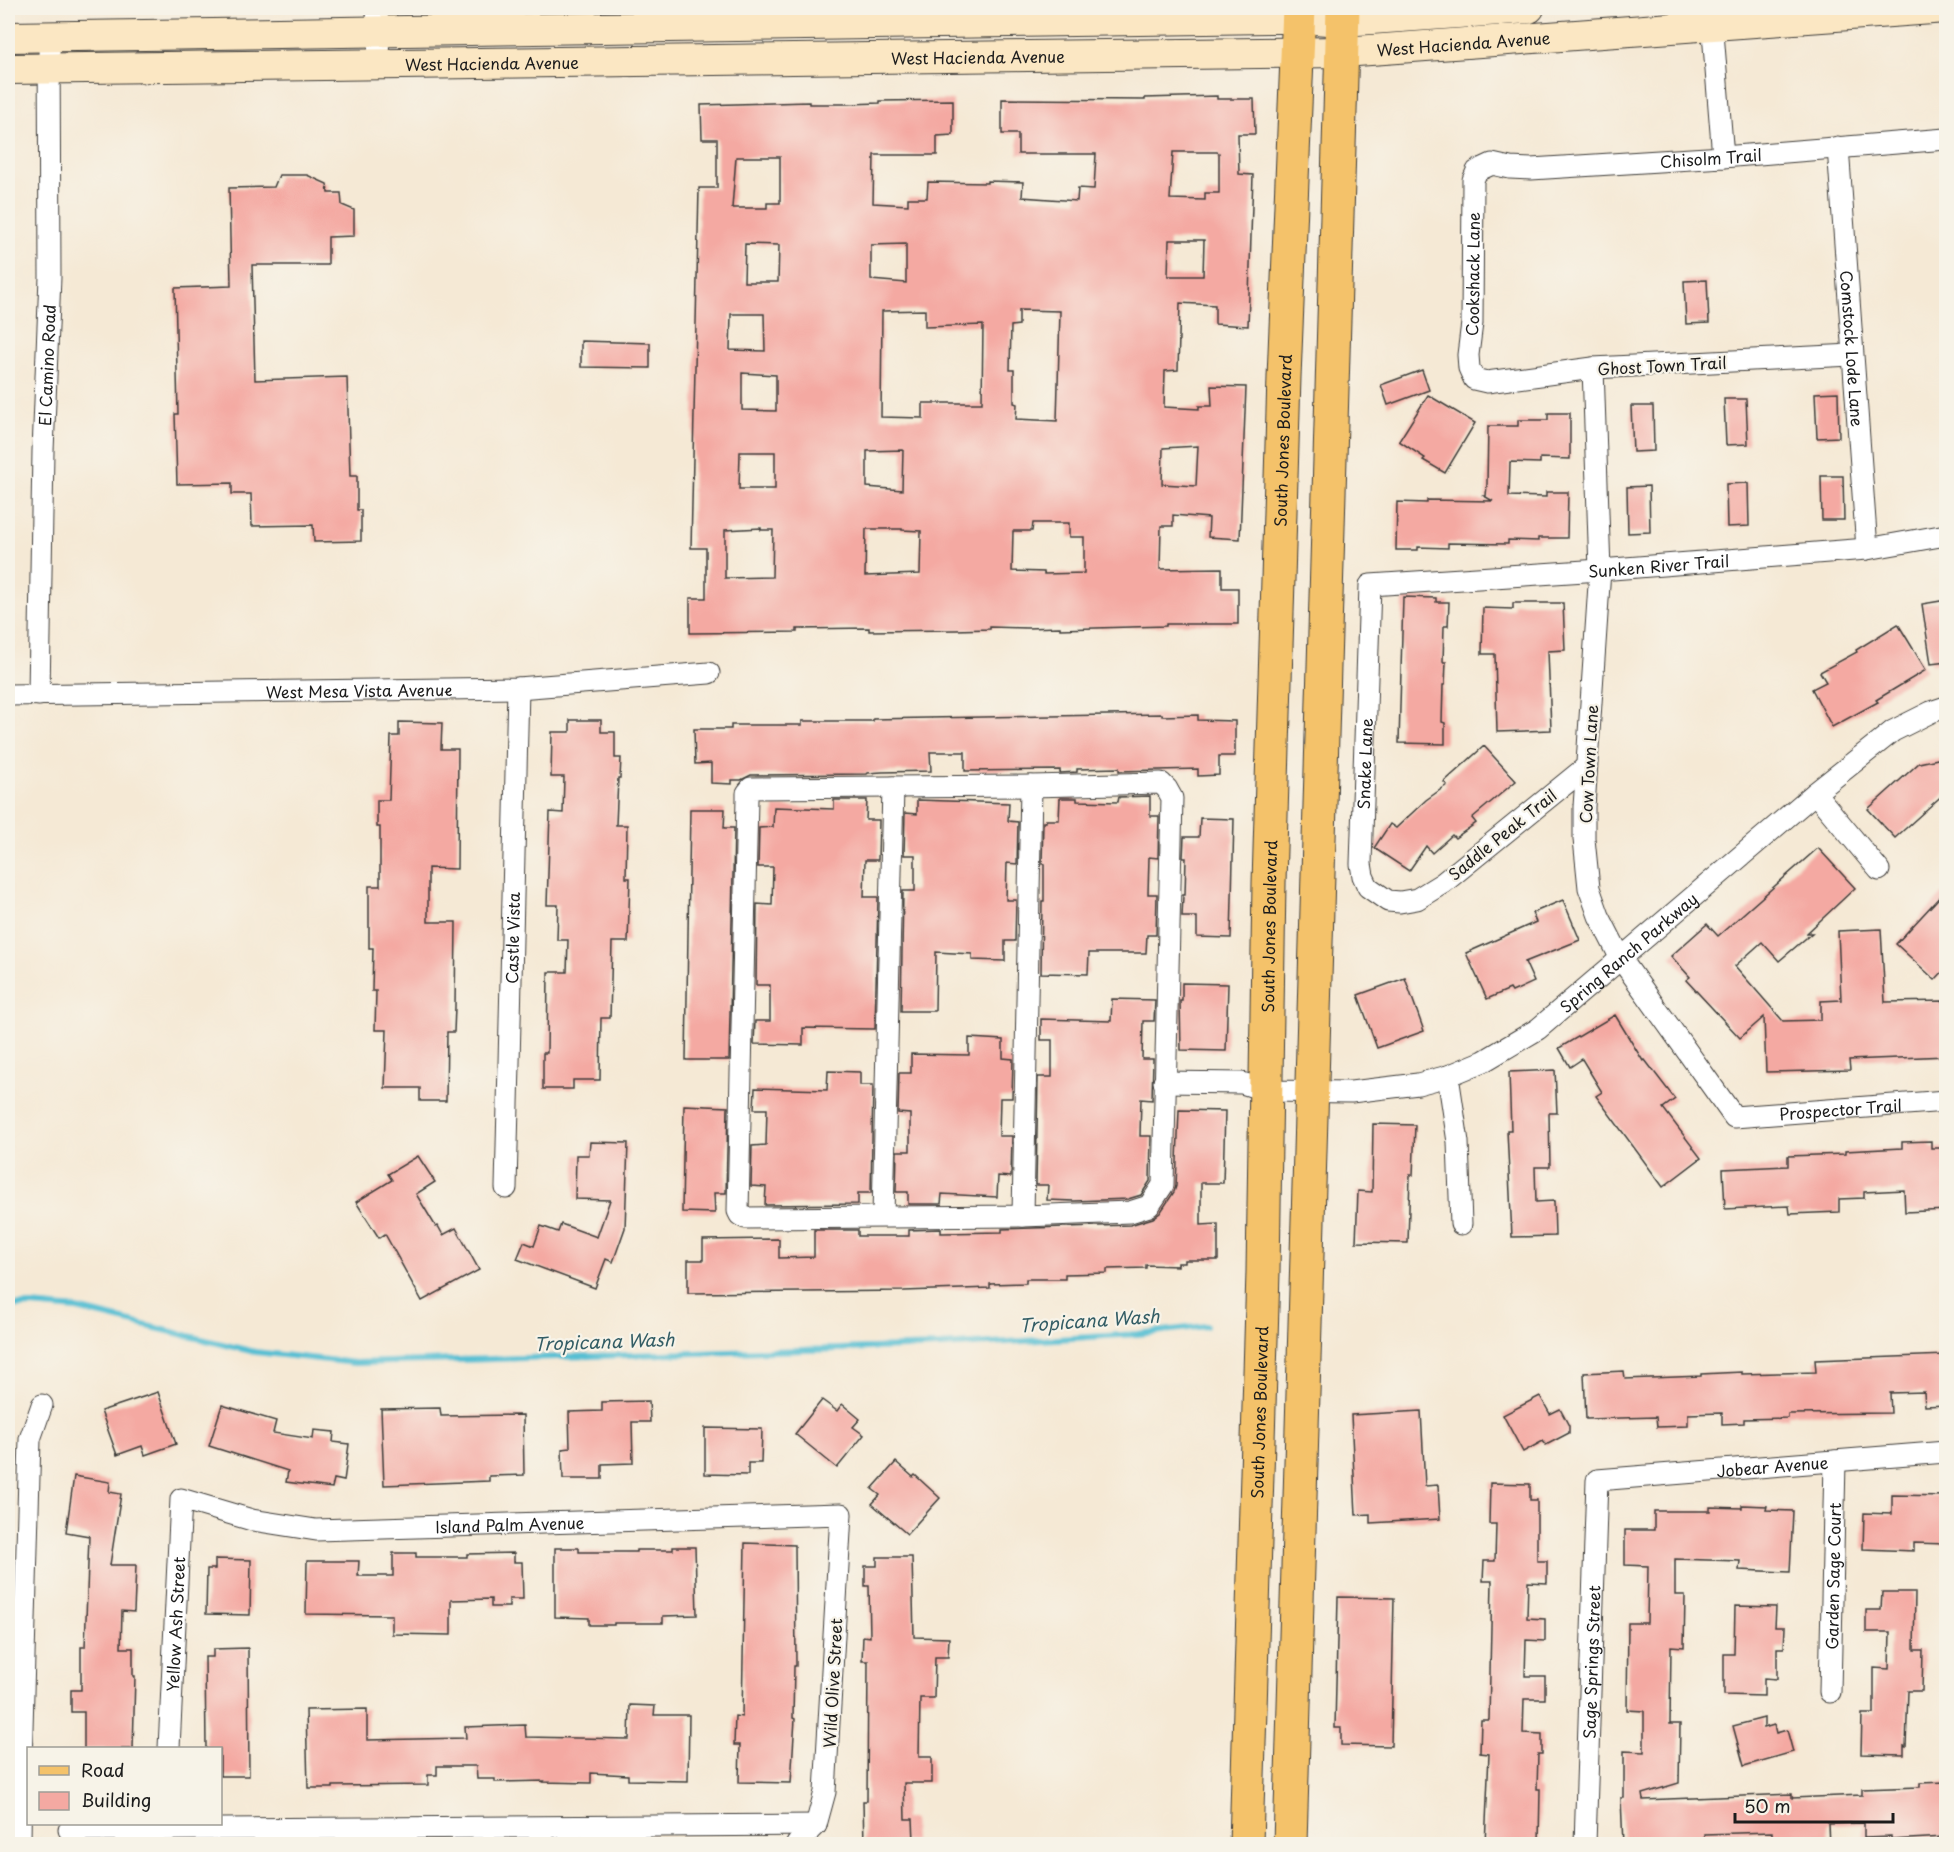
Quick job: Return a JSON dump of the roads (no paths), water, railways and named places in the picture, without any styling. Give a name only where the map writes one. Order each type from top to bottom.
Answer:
[{"type":"main road","name":"West Hacienda Avenue","points":[[8,69],[1298,53],[1343,27],[1529,8]]},
{"type":"main road","name":"West Hacienda Avenue","points":[[8,37],[378,20],[565,29],[987,22],[1299,13],[1343,27],[1947,8]]},
{"type":"main road","name":"South Jones Boulevard","points":[[1246,1845],[1267,1091],[1269,882],[1299,13]]},
{"type":"main road","points":[[987,22],[987,57]]},
{"type":"main road","points":[[1290,1845],[1343,27]]},
{"type":"main road","points":[[565,29],[566,62]]},
{"type":"main road","points":[[1258,1440],[1277,1508],[1278,1531],[1299,1563]]},
{"type":"street","points":[[1712,16],[1723,157]]},
{"type":"street","points":[[378,20],[379,64]]},
{"type":"street","name":"El Camino Road","points":[[39,695],[43,451],[50,278],[49,36]]},
{"type":"street","name":"Chisolm Trail","points":[[1477,171],[1492,164],[1531,169],[1723,157],[1947,139]]},
{"type":"street","name":"Comstock Lode Lane","points":[[1838,147],[1867,549]]},
{"type":"street","name":"Cookshack Lane","points":[[1473,379],[1468,355],[1472,300],[1474,206],[1472,188],[1477,171]]},
{"type":"street","name":"Ghost Town Trail","points":[[1473,379],[1487,382],[1593,368],[1852,355]]},
{"type":"street","name":"Cow Town Lane","points":[[1593,368],[1600,570],[1586,766],[1584,838],[1590,888],[1599,916],[1621,959],[1734,1117]]},
{"type":"street","name":"Sunken River Trail","points":[[1370,585],[1867,549],[1947,535]]},
{"type":"street","name":"Snake Lane","points":[[1370,585],[1363,876],[1368,887],[1388,901],[1400,902],[1416,899]]},
{"type":"street","name":"West Mesa Vista Avenue","points":[[8,695],[518,688],[709,673]]},
{"type":"street","name":"Castle Vista","points":[[506,1188],[518,688]]},
{"type":"street","name":"Spring Ranch Parkway","points":[[1164,1082],[1242,1083],[1267,1091],[1351,1092],[1419,1084],[1448,1076],[1484,1061],[1538,1029],[1815,793],[1893,730],[1947,707]]},
{"type":"street","name":"Saddle Peak Trail","points":[[1416,899],[1443,882],[1586,766]]},
{"type":"street","points":[[1161,783],[1167,789],[1172,798],[1163,1185],[1149,1206],[1130,1212],[1023,1216],[744,1218],[740,1215],[738,1211],[747,793],[751,788],[893,787],[1161,783]]},
{"type":"street","points":[[1023,1216],[1031,786]]},
{"type":"street","points":[[883,1216],[893,787]]},
{"type":"street","points":[[1815,793],[1879,870]]},
{"type":"street","points":[[1448,1076],[1458,1142],[1461,1224]]},
{"type":"street","name":"Prospector Trail","points":[[1734,1117],[1947,1101]]},
{"type":"street","points":[[20,1845],[30,1439],[42,1406]]},
{"type":"street","name":"Jobear Avenue","points":[[1597,1480],[1947,1452]]},
{"type":"street","name":"Garden Sage Court","points":[[1830,1692],[1835,1461]]},
{"type":"street","name":"Sage Springs Street","points":[[1585,1845],[1597,1480]]},
{"type":"street","name":"Island Palm Avenue","points":[[181,1499],[252,1520],[316,1530],[841,1514]]},
{"type":"street","name":"Yellow Ash Street","points":[[169,1747],[181,1499]]},
{"type":"street","name":"Wild Olive Street","points":[[797,1845],[816,1825],[825,1792],[841,1514]]},
{"type":"street","points":[[69,1830],[165,1826],[816,1825]]},
{"type":"waterway","name":"Tropicana Wash","points":[[8,1306],[31,1305],[77,1309],[255,1352],[355,1363],[940,1346],[1137,1334],[1206,1326]]}]
